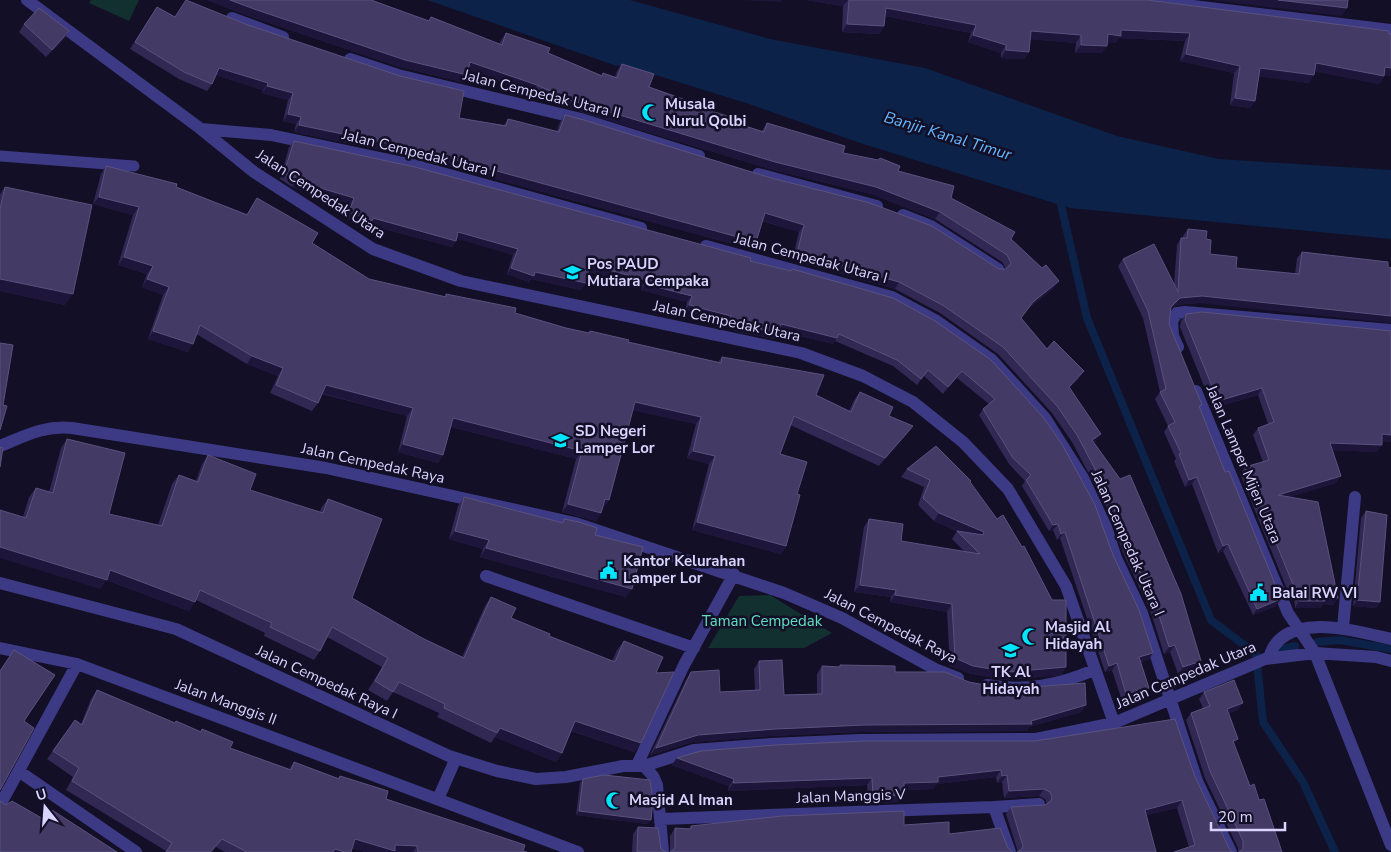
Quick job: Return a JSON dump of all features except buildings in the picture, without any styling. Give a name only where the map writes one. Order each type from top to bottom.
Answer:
[{"type":"street","name":"Jalan Cempedak Utara","points":[[27,0],[201,129],[254,172],[373,249],[462,281],[801,353],[863,376],[913,402],[963,442],[1008,489],[1066,586],[1114,723],[1267,659],[1315,653],[1376,656],[1391,660]]},
{"type":"street","points":[[1144,0],[1204,3],[1391,30]]},
{"type":"street","points":[[220,14],[292,39]]},
{"type":"street","name":"Jalan Cempedak Utara II","points":[[338,55],[405,76],[581,119],[716,161]]},
{"type":"street","name":"Jalan Cempedak Utara I","points":[[201,129],[271,135],[413,165],[657,233]]},
{"type":"street","points":[[743,170],[890,210],[931,226],[998,269]]},
{"type":"street","name":"Jalan Cempedak Utara I","points":[[691,242],[892,297],[935,320],[992,360],[1045,418],[1083,478],[1106,527],[1116,558],[1142,613],[1197,781],[1231,852]]},
{"type":"street","points":[[1181,355],[1173,336],[1172,321],[1177,313],[1185,312],[1391,330]]},
{"type":"street","name":"Jalan Lamper Mijen Utara","points":[[1192,382],[1288,613],[1300,628],[1315,653],[1391,845]]},
{"type":"street","name":"Jalan Cempedak Raya","points":[[0,446],[41,428],[57,426],[326,468],[575,523],[734,574],[842,618],[935,669],[971,682],[1003,688],[1034,687],[1066,682],[1094,670]]},
{"type":"street","points":[[1343,628],[1355,497]]},
{"type":"street","points":[[662,852],[657,785],[653,776],[640,765],[694,648],[734,574]]},
{"type":"street","points":[[486,576],[694,648]]},
{"type":"street","name":"Jalan Cempedak Raya I","points":[[0,583],[176,629],[456,758],[497,771],[536,779],[566,777],[640,765],[677,754],[704,750],[860,740],[1036,739],[1114,723]]},
{"type":"street","points":[[1267,659],[1278,640],[1300,628],[1343,628],[1391,639]]},
{"type":"street","name":"Jalan Manggis II","points":[[0,648],[77,664],[578,852]]},
{"type":"street","points":[[0,805],[20,772],[77,664]]},
{"type":"street","points":[[438,799],[456,758]]},
{"type":"street","points":[[20,772],[136,852]]},
{"type":"street","name":"Jalan Manggis V","points":[[661,819],[1039,804]]},
{"type":"street","points":[[994,807],[1010,852]]},
{"type":"lane","points":[[0,156],[134,166]]},
{"type":"green space","points":[[91,0],[139,0],[129,21],[89,3]]},
{"type":"green space","name":"Taman Cempedak","points":[[770,595],[832,633],[804,648],[708,648],[739,596]]},
{"type":"water","name":"Banjir Kanal Timur","points":[[427,0],[630,0],[770,39],[925,68],[1117,136],[1219,159],[1391,170],[1391,239],[1070,208],[857,142],[749,104],[659,76],[614,65]]},
{"type":"waterway","points":[[1059,196],[1087,318],[1211,620],[1256,654],[1263,722],[1303,782],[1335,852]]},
{"type":"waterway","points":[[1317,642],[1340,640],[1391,649]]},
{"type":"waterway","points":[[1279,650],[1295,646]]},
{"type":"place","name":"Musala Nurul Qolbi","points":[[651,113]]},
{"type":"place","name":"Pos PAUD Mutiara Cempaka","points":[[573,273]]},
{"type":"place","name":"SD Negeri Lamper Lor","points":[[561,440]]},
{"type":"place","name":"Kantor Kelurahan Lamper Lor","points":[[609,570]]},
{"type":"place","name":"Balai RW VI","points":[[1258,593]]},
{"type":"place","name":"Masjid Al Hidayah","points":[[1031,636]]},
{"type":"place","name":"TK Al Hidayah","points":[[1011,651]]},
{"type":"place","name":"Masjid Al Iman","points":[[615,800]]}]
